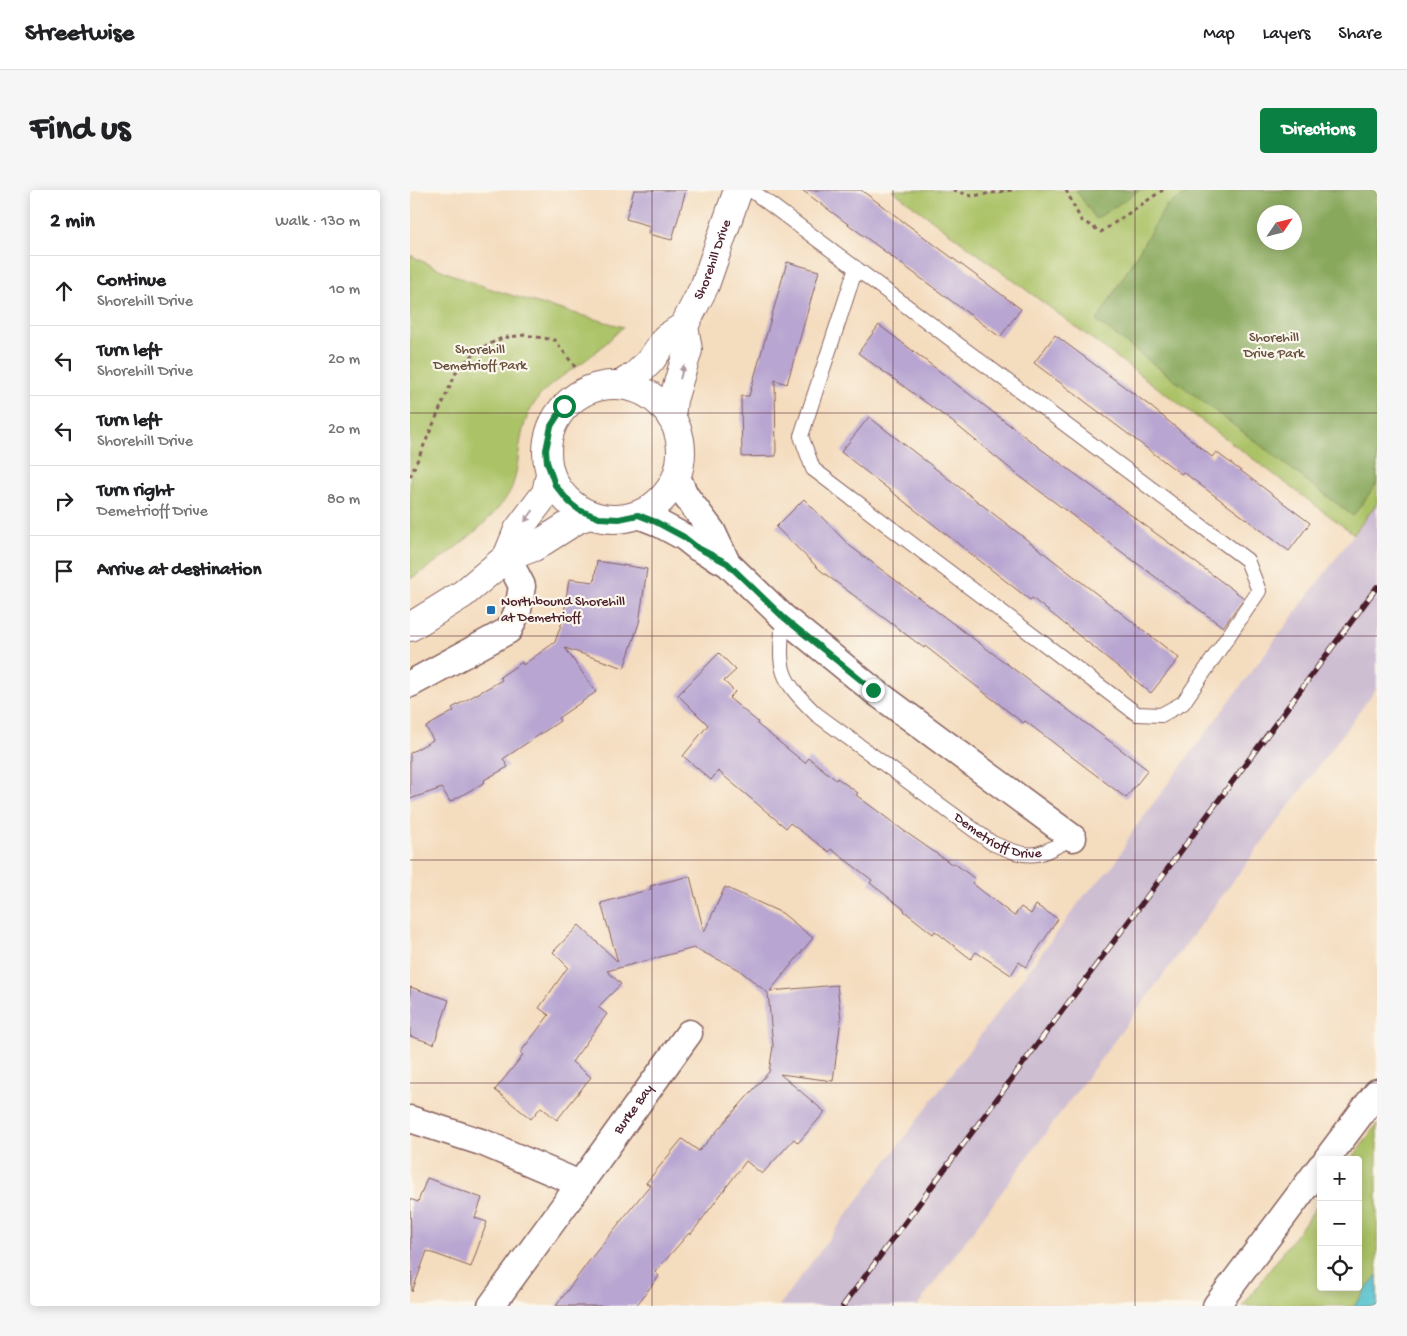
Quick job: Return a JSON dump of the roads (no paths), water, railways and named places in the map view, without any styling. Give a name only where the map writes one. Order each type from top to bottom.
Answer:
[{"type":"street","name":"Shorehill Drive","points":[[620,385],[636,375],[651,360],[666,338],[684,326],[705,285],[738,190]]},
{"type":"street","points":[[671,417],[673,400],[688,350],[684,326]]},
{"type":"street","name":"Shorehill Drive","points":[[508,557],[518,530],[546,493],[550,474],[547,444],[557,415],[564,406],[584,391],[608,385],[620,385],[650,395],[671,417],[678,431],[681,446],[677,477],[672,487],[657,504],[638,515],[609,520],[590,515],[574,507],[562,495],[550,474]]},
{"type":"street","name":"Demetrioff Drive","points":[[677,477],[689,501],[712,531],[727,563]]},
{"type":"street","points":[[410,627],[463,594],[508,557],[534,548],[578,519],[590,515]]},
{"type":"street","name":"Demetrioff Drive","points":[[638,515],[684,537],[698,548],[727,563],[783,617],[873,690],[1073,838]]},
{"type":"street","points":[[410,684],[509,630],[518,610],[522,586],[508,557]]},
{"type":"street","name":"Burke Bay","points":[[491,1306],[689,1033]]},
{"type":"street","points":[[1329,1156],[1377,1092]]},
{"type":"street","points":[[410,1119],[484,1143],[580,1184]]},
{"type":"street","points":[[1216,1306],[1317,1171]]},
{"type":"lane","points":[[751,190],[856,268],[1247,560],[1259,591],[1183,703],[1161,715],[1137,714],[813,470],[801,436],[856,268]]},
{"type":"lane","name":"Demetrioff Drive","points":[[783,617],[780,659],[783,673],[792,691],[816,714],[992,843],[1020,856],[1038,856],[1073,838]]},
{"type":"water","points":[[1377,1275],[1377,1306],[1354,1306]]},
{"type":"railway","points":[[843,1306],[1377,587]]},
{"type":"place","name":"Northbound Shorehill at Demetrioff","points":[[491,610]]},
{"type":"park label","name":"Shorehill Drive Park","points":[[1274,346]]},
{"type":"park label","name":"Shorehill Demetrioff Park","points":[[480,358]]}]
